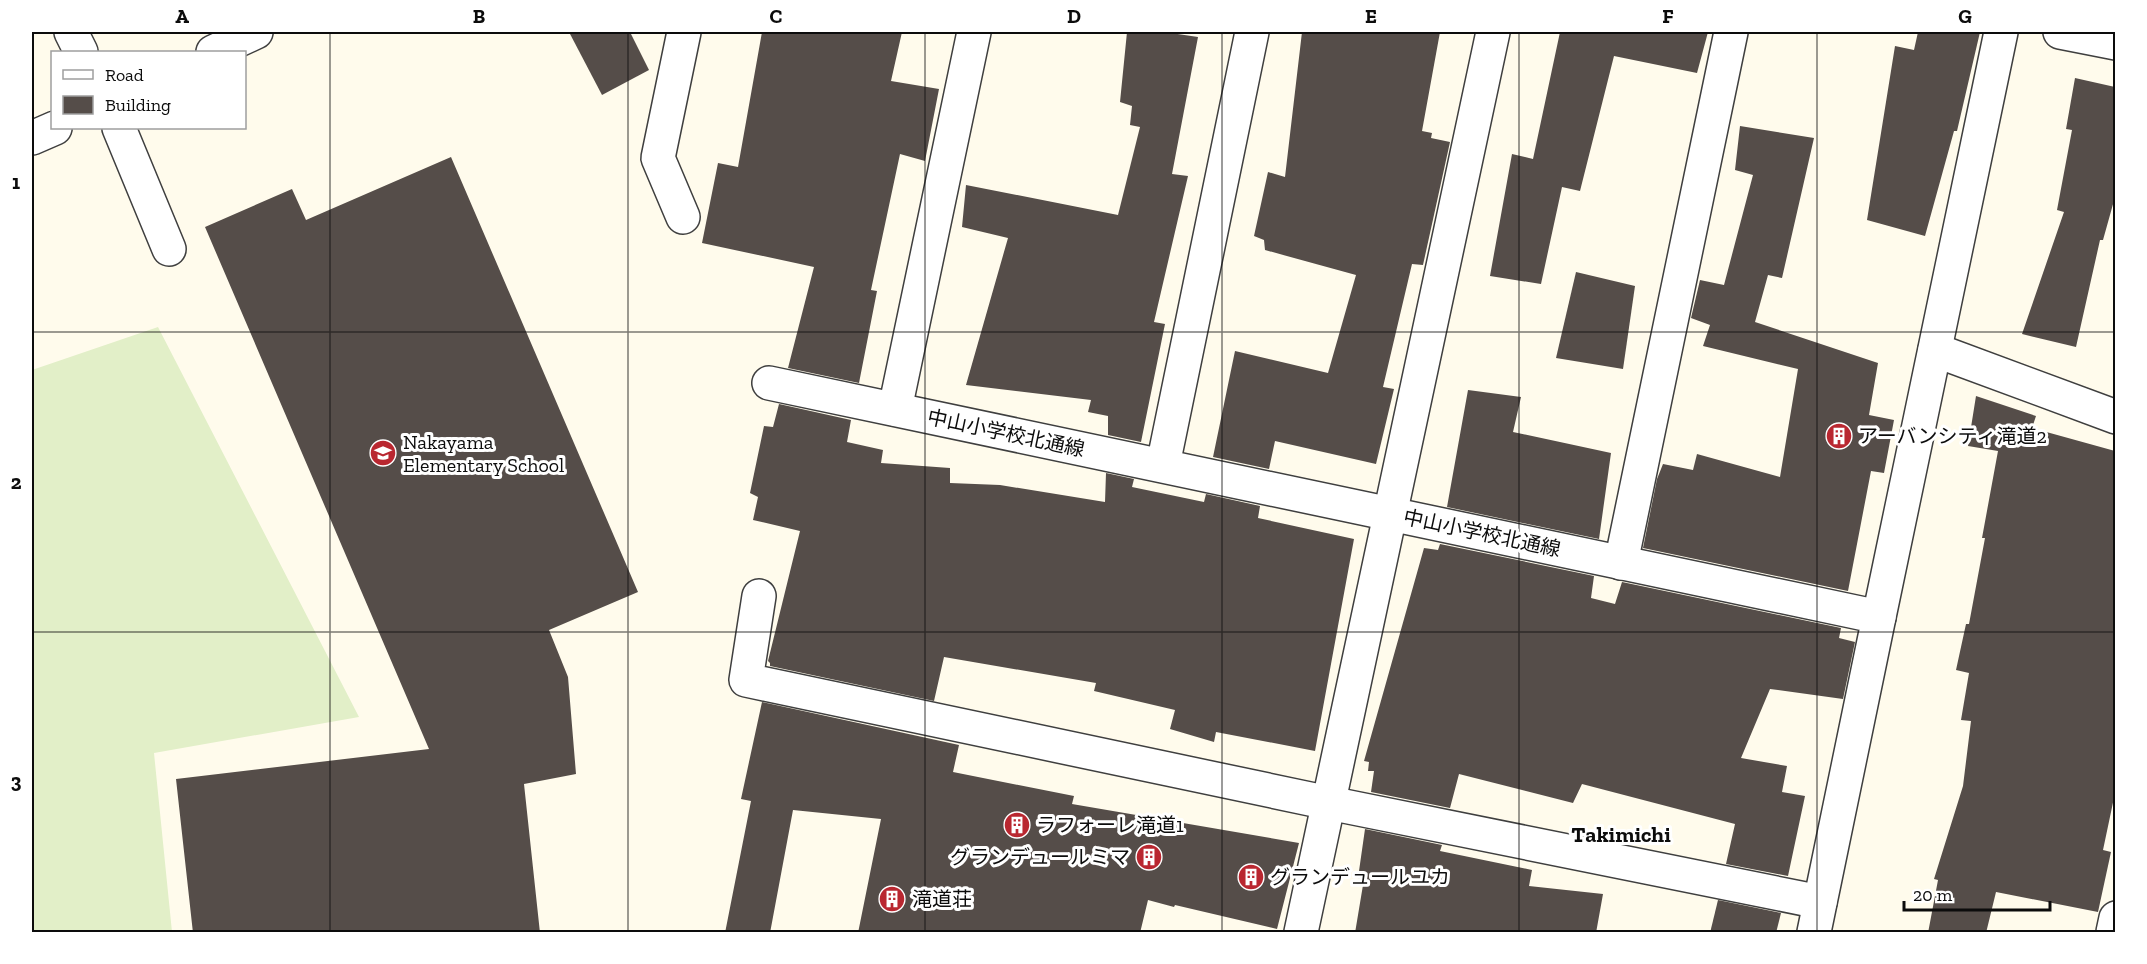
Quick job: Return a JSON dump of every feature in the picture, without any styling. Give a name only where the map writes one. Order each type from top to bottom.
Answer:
[{"type":"street","points":[[71,32],[80,51]]},
{"type":"street","points":[[215,51],[256,32]]},
{"type":"street","points":[[683,216],[658,158],[684,32]]},
{"type":"street","points":[[895,409],[974,32]]},
{"type":"street","points":[[1162,465],[1252,32]]},
{"type":"street","points":[[1301,933],[1493,32]]},
{"type":"street","points":[[1621,563],[1731,32]]},
{"type":"street","points":[[759,596],[746,680],[1329,803],[1817,917],[2001,32]]},
{"type":"street","points":[[2060,32],[2115,43]]},
{"type":"street","points":[[32,138],[53,129]]},
{"type":"street","points":[[119,129],[169,249]]},
{"type":"street","points":[[1935,350],[2115,417]]},
{"type":"street","name":"中山小学校北通線","points":[[769,383],[1879,617]]},
{"type":"street","points":[[2113,933],[2115,918]]},
{"type":"green space","points":[[158,327],[359,717],[154,753],[172,932],[32,932],[32,370]]},
{"type":"building","points":[[569,32],[630,32],[649,70],[602,95]]},
{"type":"building","points":[[762,32],[902,32],[891,81],[939,89],[925,161],[900,154],[871,290],[877,291],[859,383],[788,368],[814,267],[702,243],[718,163],[738,167]]},
{"type":"building","points":[[1127,32],[1164,32],[1198,37],[1172,174],[1188,176],[1154,322],[1165,324],[1141,442],[1108,435],[1108,416],[1088,412],[1091,400],[966,385],[1008,238],[962,227],[966,185],[1118,215],[1140,127],[1130,125],[1132,106],[1120,102]]},
{"type":"building","points":[[1302,32],[1440,32],[1422,131],[1432,133],[1431,138],[1450,142],[1423,265],[1412,264],[1383,387],[1394,389],[1376,464],[1275,441],[1269,469],[1213,457],[1235,351],[1328,373],[1356,275],[1265,250],[1264,240],[1254,236],[1268,172],[1285,177]]},
{"type":"building","points":[[1560,32],[1708,32],[1697,73],[1614,56],[1580,191],[1562,187],[1541,284],[1490,276],[1512,154],[1533,159]]},
{"type":"building","points":[[1918,32],[1980,32],[1957,131],[1954,131],[1925,236],[1867,220],[1895,46],[1914,50]]},
{"type":"building","points":[[2075,78],[2115,87],[2115,197],[2103,240],[2100,240],[2076,347],[2022,334],[2064,212],[2057,210],[2072,130],[2066,129]]},
{"type":"building","points":[[1740,126],[1814,138],[1782,278],[1768,275],[1755,322],[1878,363],[1869,415],[1894,420],[1884,473],[1871,471],[1848,591],[1643,548],[1657,479],[1663,464],[1693,470],[1697,454],[1780,477],[1798,369],[1703,346],[1710,325],[1691,318],[1700,280],[1724,285],[1753,175],[1735,170]]},
{"type":"building","points":[[451,157],[638,592],[549,630],[568,677],[576,774],[524,784],[540,933],[193,933],[176,779],[429,749],[205,227],[292,189],[306,220]]},
{"type":"building","points":[[1576,272],[1635,286],[1623,369],[1556,358]]},
{"type":"building","points":[[1468,390],[1521,397],[1513,432],[1611,453],[1599,539],[1447,507]]},
{"type":"building","points":[[1976,396],[2036,416],[2032,428],[2115,451],[2115,793],[2103,850],[2111,852],[2098,912],[1996,892],[1986,933],[1928,933],[1938,880],[1934,879],[1963,786],[1971,721],[1961,720],[1969,673],[1956,670],[1966,624],[1969,624],[1998,451],[1968,446]]},
{"type":"building","points":[[779,404],[851,420],[847,442],[883,450],[881,463],[950,468],[950,483],[1000,485],[1105,502],[1106,473],[1134,479],[1132,487],[1204,502],[1206,494],[1260,506],[1258,518],[1354,539],[1315,751],[1216,732],[1214,742],[1170,729],[1175,710],[1094,691],[1096,683],[944,657],[934,701],[770,666],[768,661],[800,531],[753,520],[758,497],[750,493],[764,426],[773,427]]},
{"type":"building","points":[[1440,544],[1594,576],[1591,598],[1615,604],[1622,582],[1841,628],[1839,638],[1855,642],[1843,699],[1770,689],[1741,758],[1787,766],[1782,792],[1805,796],[1788,876],[1726,864],[1735,824],[1582,784],[1573,803],[1459,774],[1450,808],[1371,792],[1374,771],[1368,771],[1369,762],[1364,761],[1424,548],[1438,550]]},
{"type":"building","points":[[762,702],[959,745],[953,772],[1074,796],[1072,804],[1299,843],[1277,929],[1148,900],[1140,933],[858,933],[881,819],[793,810],[770,933],[725,933],[751,801],[741,799]]},
{"type":"building","points":[[1365,829],[1442,845],[1440,851],[1532,870],[1529,886],[1603,894],[1596,933],[1355,933],[1364,879],[1358,878]]},
{"type":"building","points":[[1718,900],[1781,913],[1776,933],[1710,933]]},
{"type":"place","name":"アーバンシティ滝道2","points":[[1839,436]]},
{"type":"place","name":"Nakayama Elementary School","points":[[383,453]]},
{"type":"place","name":"ラフォーレ滝道1","points":[[1017,825]]},
{"type":"place","name":"グランデュールミマ","points":[[1149,857]]},
{"type":"place","name":"グランデュールユカ","points":[[1251,877]]},
{"type":"place","name":"滝道荘","points":[[892,899]]},
{"type":"district","name":"Takimichi","points":[[1621,834]]}]
